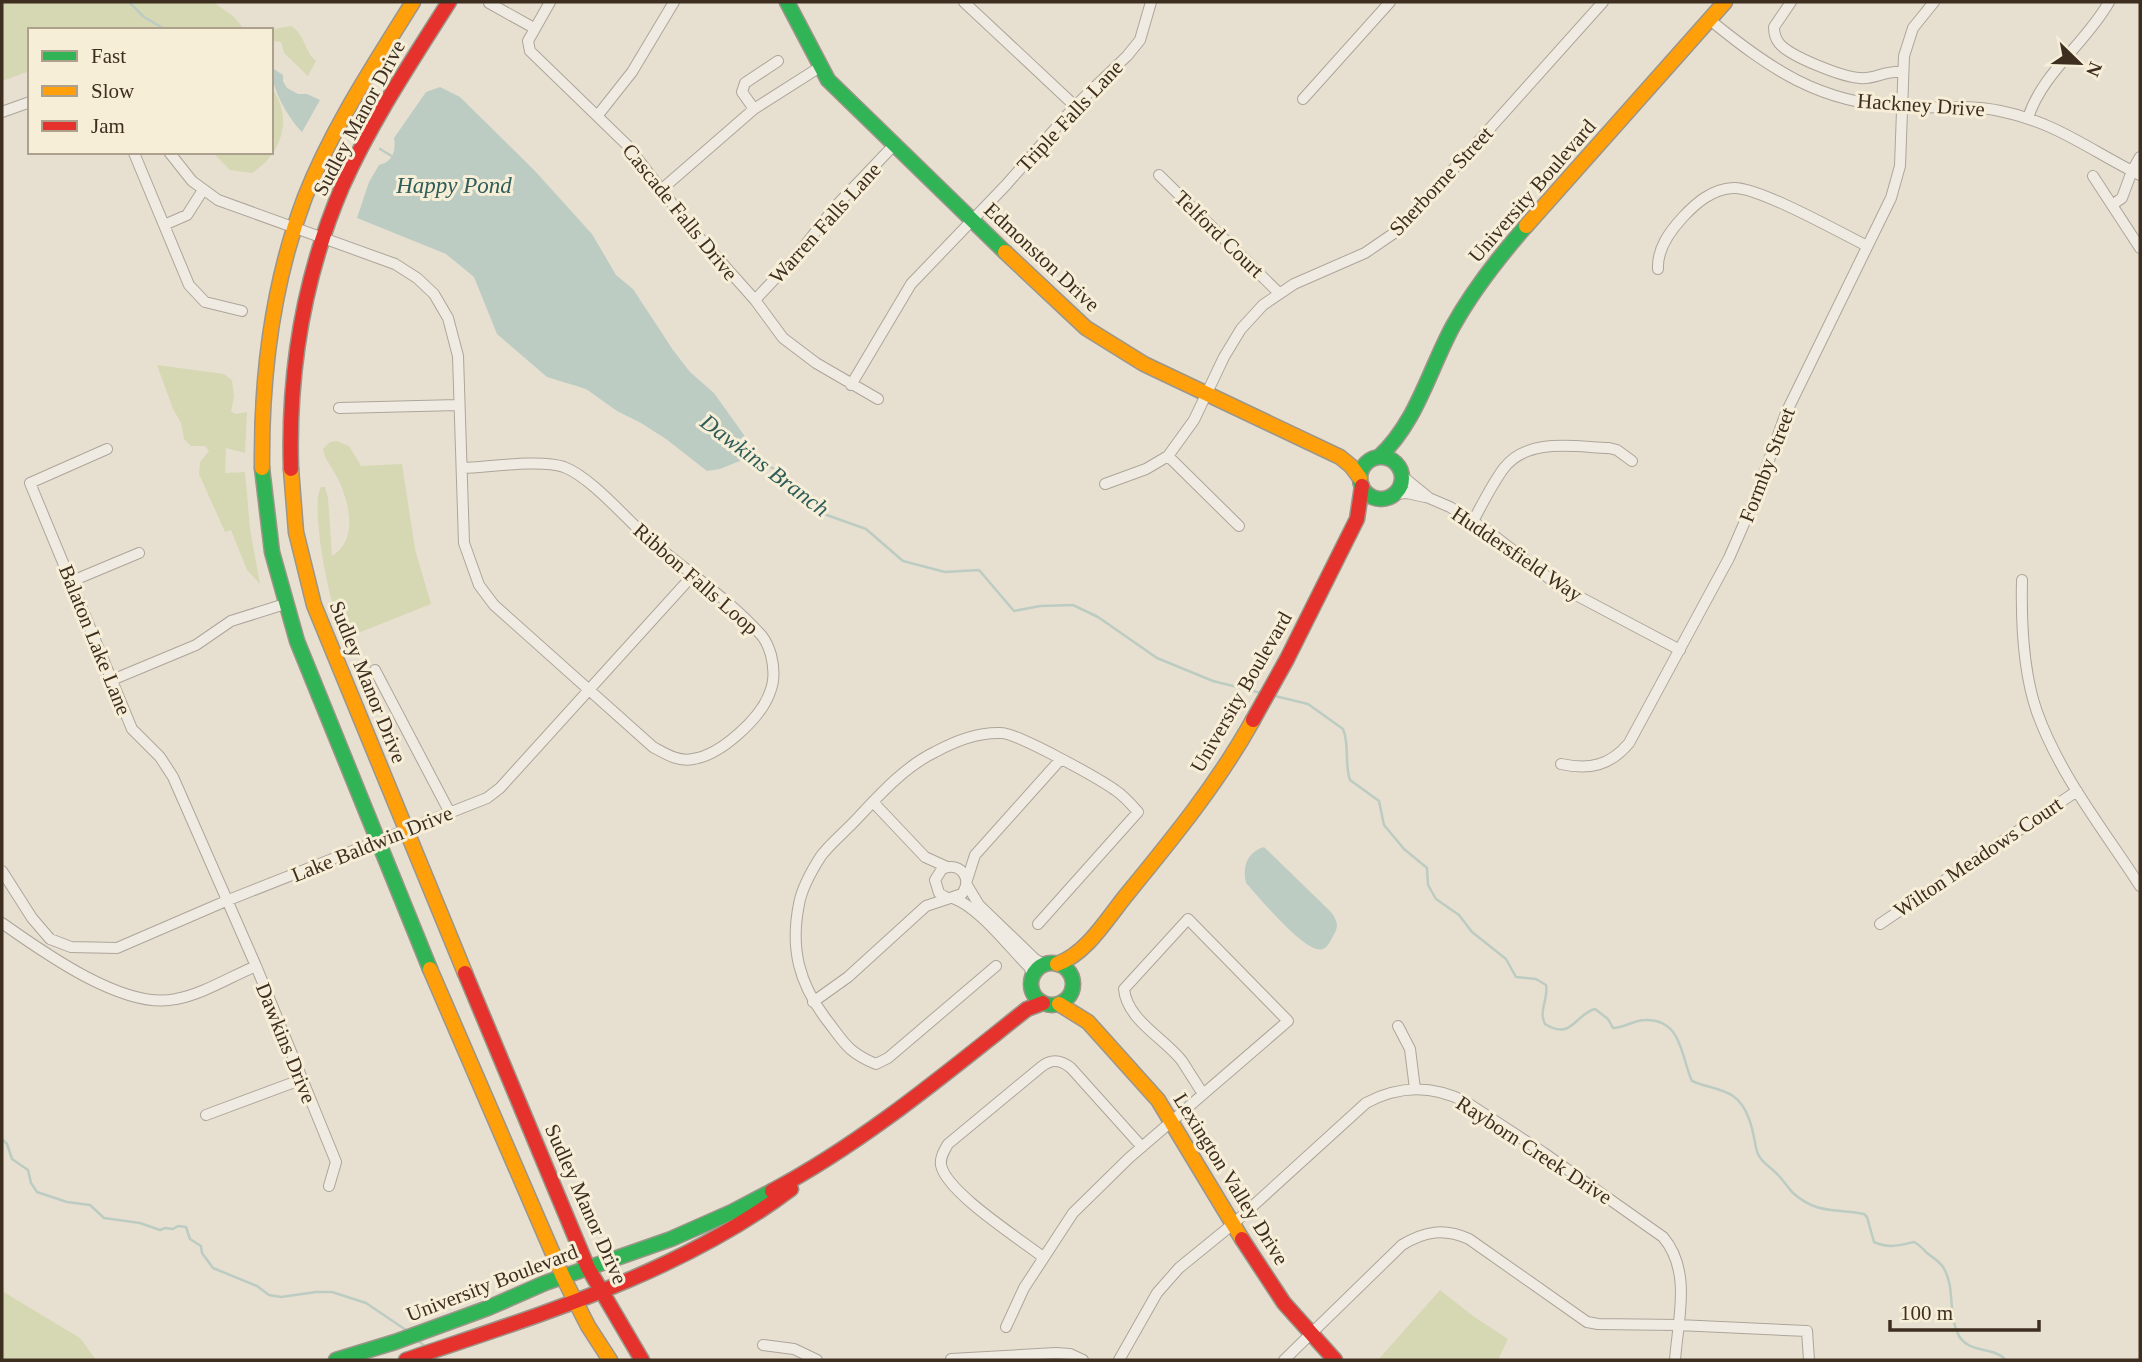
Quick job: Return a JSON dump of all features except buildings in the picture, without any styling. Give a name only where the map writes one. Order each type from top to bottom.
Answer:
[{"type":"street","name":"Sudley Manor Drive","points":[[413,2],[342,119],[323,157],[295,227],[279,285],[262,401],[264,471],[271,538],[289,620],[377,842],[563,1277],[610,1360]]},
{"type":"street","name":"Sudley Manor Drive","points":[[449,2],[360,152],[323,237],[306,300],[295,376],[291,468],[294,518],[305,576],[316,610],[406,831],[588,1268],[642,1360]]},
{"type":"street","points":[[489,3],[534,28],[550,2]]},
{"type":"street","points":[[597,115],[632,72],[674,2]]},
{"type":"street","name":"Edmonston Drive","points":[[787,2],[828,80],[1087,328],[1144,364],[1340,457],[1375,459]]},
{"type":"street","points":[[964,2],[1075,106]]},
{"type":"street","name":"Triple Falls Lane","points":[[851,385],[911,284],[1047,140],[1075,106],[1140,40],[1151,2]]},
{"type":"street","points":[[1303,99],[1390,2]]},
{"type":"street","name":"Sherborne Street","points":[[1168,456],[1194,420],[1224,357],[1241,329],[1263,305],[1312,274],[1365,253],[1400,229],[1603,2]]},
{"type":"street","name":"University Boulevard","points":[[1375,459],[1390,447],[1402,431],[1453,327],[1481,281],[1725,2]]},
{"type":"street","points":[[1791,2],[1774,27],[1776,40],[1784,48],[1824,68],[1858,78],[1887,72],[1903,72]]},
{"type":"street","name":"Formby Street","points":[[1561,764],[1595,767],[1623,751],[1729,558],[1786,413],[1896,182],[1900,166],[1903,72],[1907,42],[1913,28],[1934,2]]},
{"type":"street","points":[[2028,118],[2041,90],[2109,2]]},
{"type":"street","name":"Hackney Drive","points":[[1710,20],[1765,63],[1806,85],[1861,103],[1902,107],[1976,107],[2028,118],[2070,135],[2136,173]]},
{"type":"street","name":"Cascade Falls Drive","points":[[534,28],[528,41],[530,51],[626,145],[716,259],[755,300],[783,338],[816,363],[878,399]]},
{"type":"street","points":[[754,109],[742,92],[745,83],[778,61]]},
{"type":"street","points":[[662,189],[754,109],[820,67]]},
{"type":"street","points":[[2,112],[28,103]]},
{"type":"street","name":"Warren Falls Lane","points":[[755,300],[799,253],[835,207],[894,145]]},
{"type":"street","points":[[134,154],[189,285],[205,302],[242,311]]},
{"type":"street","name":"Ribbon Falls Loop","points":[[170,154],[185,174],[203,190],[238,208],[395,264],[418,278],[434,294],[448,318],[458,356],[464,543],[479,585],[494,606],[653,747],[672,758],[691,760],[726,746],[770,693],[774,674],[765,639],[579,475],[549,464],[463,468]]},
{"type":"street","points":[[2112,205],[2122,198],[2136,173],[2140,157]]},
{"type":"street","name":"Telford Court","points":[[1159,175],[1279,293]]},
{"type":"street","points":[[2093,176],[2140,248]]},
{"type":"street","points":[[1658,269],[1657,258],[1662,246],[1693,207],[1709,195],[1733,188],[1754,191],[1867,246]]},
{"type":"street","points":[[164,225],[187,215],[203,190]]},
{"type":"street","points":[[339,408],[458,405]]},
{"type":"street","name":"University Boulevard","points":[[1400,471],[1398,450],[1402,431]]},
{"type":"street","points":[[1473,521],[1505,467],[1524,452],[1549,446],[1609,448],[1617,450],[1632,461]]},
{"type":"street","name":"Balaton Lake Lane","points":[[107,449],[30,483],[132,729],[160,757],[173,777],[226,901]]},
{"type":"street","points":[[1105,484],[1146,469],[1168,456],[1239,526]]},
{"type":"street","name":"Edmonston Drive","points":[[1340,457],[1361,482]]},
{"type":"street","points":[[1375,459],[1391,460],[1400,471],[1400,486],[1394,494],[1379,499],[1370,496],[1361,482],[1363,467],[1375,459]]},
{"type":"street","name":"Huddersfield Way","points":[[1400,471],[1429,498]]},
{"type":"street","name":"University Boulevard","points":[[1356,519],[1361,482]]},
{"type":"street","name":"Huddersfield Way","points":[[1394,494],[1407,493],[1429,498],[1473,521],[1559,586],[1680,650]]},
{"type":"street","name":"University Boulevard","points":[[1051,965],[1073,957],[1090,940],[1192,814],[1248,731],[1356,519],[1379,499]]},
{"type":"street","points":[[72,581],[139,553]]},
{"type":"street","name":"Lake Baldwin Drive","points":[[2,871],[32,918],[46,935],[56,942],[71,947],[117,948],[226,901],[487,798],[500,788],[693,575]]},
{"type":"street","points":[[2022,580],[2026,660],[2036,710],[2058,759],[2140,886]]},
{"type":"street","points":[[112,680],[196,645],[231,621],[285,604]]},
{"type":"street","points":[[375,670],[450,813]]},
{"type":"street","points":[[996,966],[888,1058],[876,1064],[853,1054],[813,1002],[799,972],[796,942],[799,902],[810,875],[823,854],[913,765],[933,752],[966,738],[1002,733],[1025,741],[1116,790],[1138,811],[1038,924]]},
{"type":"street","points":[[926,906],[938,873],[975,855],[1060,760]]},
{"type":"street","name":"Wilton Meadows Court","points":[[1880,923],[2077,791]]},
{"type":"street","points":[[873,802],[926,857],[962,871],[979,905],[1037,961],[1068,971],[1072,985],[1067,998],[1059,1004],[1043,1003],[1034,995],[1030,969],[970,907],[939,893],[926,857]]},
{"type":"street","points":[[813,1002],[848,977],[926,906],[962,894],[975,855]]},
{"type":"street","name":"Dawkins Drive","points":[[226,901],[256,966],[300,1080],[336,1163],[329,1186]]},
{"type":"street","points":[[1006,1327],[1024,1288],[1073,1213],[1142,1147],[1171,1122],[1287,1021],[1188,919],[1124,989],[1130,1009],[1181,1060],[1203,1094]]},
{"type":"street","points":[[2,923],[33,945],[112,990],[142,1000],[155,1002],[184,997],[256,966]]},
{"type":"street","name":"University Boulevard","points":[[1072,985],[1077,963],[1090,940]]},
{"type":"street","points":[[1032,981],[1051,965]]},
{"type":"street","name":"University Boulevard","points":[[992,1035],[1021,1004],[1032,981]]},
{"type":"street","name":"Lexington Valley Drive","points":[[1072,985],[1088,1022]]},
{"type":"street","name":"University Boulevard","points":[[410,1359],[644,1275],[703,1245],[786,1193],[813,1169],[913,1100],[992,1035],[1030,1007],[1043,1003]]},
{"type":"street","name":"Lexington Valley Drive","points":[[1059,1004],[1088,1022],[1158,1100],[1262,1272],[1335,1360]]},
{"type":"street","points":[[1398,1026],[1410,1049],[1415,1089]]},
{"type":"street","points":[[1044,1257],[976,1207],[948,1179],[941,1167],[941,1159],[948,1144],[1041,1067],[1057,1060],[1072,1068],[1142,1147]]},
{"type":"street","points":[[206,1115],[300,1080]]},
{"type":"street","name":"Rayborn Creek Drive","points":[[1119,1360],[1157,1293],[1179,1268],[1233,1224],[1354,1112],[1379,1096],[1415,1089],[1438,1091],[1466,1102],[1663,1237],[1675,1252],[1681,1275],[1675,1360]]},
{"type":"street","name":"University Boulevard","points":[[336,1360],[395,1342],[705,1224],[813,1169]]},
{"type":"street","points":[[1284,1360],[1402,1245],[1413,1238],[1436,1231],[1458,1234],[1469,1239],[1587,1322],[1807,1331],[1809,1360]]},
{"type":"street","points":[[763,1345],[794,1349],[817,1360]]},
{"type":"street","points":[[951,1359],[1056,1353],[1070,1354],[1083,1360]]},
{"type":"green space","points":[[2,2],[213,2],[233,16],[243,28],[28,28],[28,72],[2,81]]},
{"type":"green space","points":[[291,26],[299,33],[316,61],[308,76],[284,53],[281,42],[273,41],[273,29]]},
{"type":"green space","points":[[273,90],[282,110],[283,122],[273,152]]},
{"type":"green space","points":[[214,154],[272,154],[252,173],[230,170]]},
{"type":"green space","points":[[157,365],[224,374],[232,380],[234,397],[231,412],[247,412],[245,453],[226,448],[225,473],[245,472],[250,529],[260,584],[247,570],[231,530],[225,532],[199,474],[200,462],[209,451],[205,446],[191,446],[184,439],[181,423]]},
{"type":"green space","points":[[337,441],[349,446],[361,466],[402,464],[415,549],[431,604],[348,637],[333,606],[319,530],[318,497],[321,487],[325,487],[332,556],[340,549],[349,531],[346,498],[323,449],[330,442]]},
{"type":"green space","points":[[1440,1290],[1508,1339],[1498,1360],[1378,1360]]},
{"type":"green space","points":[[2,1291],[80,1338],[96,1360],[2,1360]]},
{"type":"water","points":[[273,68],[283,75],[287,88],[320,100],[302,132],[281,101],[274,83]]},
{"type":"water","name":"Happy Pond","points":[[440,87],[460,97],[535,171],[592,234],[616,275],[633,289],[673,350],[690,372],[714,393],[744,435],[752,456],[720,469],[707,471],[666,439],[617,411],[586,389],[547,377],[497,334],[474,277],[446,254],[357,218],[369,182],[379,165],[393,155],[394,138],[426,92]]},
{"type":"water","points":[[1264,847],[1333,915],[1336,929],[1325,948],[1316,949],[1295,934],[1246,883],[1247,861],[1253,852]]},
{"type":"waterway","name":"Dawkins Branch","points":[[129,2],[144,17],[163,28]]},
{"type":"waterway","name":"Dawkins Branch","points":[[380,149],[395,158]]},
{"type":"waterway","name":"Dawkins Branch","points":[[749,455],[776,470],[790,489],[824,514],[866,529],[903,561],[945,572],[979,570],[1014,611],[1040,606],[1073,605],[1098,617],[1157,658],[1213,681],[1261,693]]},
{"type":"waterway","name":"Dawkins Branch","points":[[1271,695],[1308,704],[1343,729],[1350,780],[1379,801],[1384,825],[1404,849],[1427,868],[1428,885],[1436,899],[1459,915],[1472,932],[1506,959],[1516,977],[1536,979],[1546,985],[1543,1014],[1545,1024],[1561,1030],[1595,1009],[1608,1019],[1613,1028],[1645,1020],[1657,1021],[1667,1026],[1679,1042],[1692,1081],[1723,1091],[1743,1106],[1759,1156],[1793,1193],[1819,1208],[1864,1214],[1874,1242],[1890,1246],[1914,1242],[1920,1246],[1940,1263],[1947,1275],[1953,1319],[1959,1336],[1969,1345],[1995,1353],[2006,1360]]},
{"type":"waterway","points":[[2,1139],[7,1144],[12,1159],[28,1170],[31,1183],[37,1192],[67,1202],[90,1205],[104,1218],[140,1223],[160,1230],[186,1227],[190,1239],[201,1246],[202,1253],[213,1268],[257,1286],[269,1295],[281,1297],[332,1292],[366,1303],[409,1332]]},
{"type":"waterway","points":[[416,1339],[427,1348]]},
{"type":"traffic: fast","points":[[787,2],[828,80],[1005,252]]},
{"type":"traffic: fast","points":[[1379,457],[1413,412],[1444,343],[1469,300],[1526,226]]},
{"type":"traffic: fast","points":[[1381,457],[1396,463],[1402,478],[1396,493],[1381,499],[1366,493],[1360,478],[1366,463],[1381,457]]},
{"type":"traffic: fast","points":[[262,468],[272,552],[297,641],[430,969]]},
{"type":"traffic: fast","points":[[1052,963],[1067,969],[1073,984],[1067,999],[1052,1005],[1037,999],[1031,984],[1037,969],[1052,963]]},
{"type":"traffic: fast","points":[[336,1360],[395,1342],[488,1308],[545,1283],[671,1239],[772,1191]]},
{"type":"traffic: slow","points":[[262,468],[266,365],[284,263],[294,230],[305,197],[328,146],[354,97],[413,2]]},
{"type":"traffic: slow","points":[[1526,226],[1725,2]]},
{"type":"traffic: slow","points":[[1005,252],[1086,328],[1144,364],[1340,457],[1360,478]]},
{"type":"traffic: slow","points":[[291,469],[296,532],[314,605],[465,973]]},
{"type":"traffic: slow","points":[[1057,964],[1078,952],[1105,923],[1194,810],[1253,720]]},
{"type":"traffic: slow","points":[[430,969],[563,1277],[588,1326],[610,1360]]},
{"type":"traffic: slow","points":[[1059,1004],[1088,1022],[1158,1100],[1242,1239]]},
{"type":"traffic: jam","points":[[291,469],[292,397],[301,325],[308,290],[329,221],[342,187],[366,139],[449,2]]},
{"type":"traffic: jam","points":[[1253,720],[1287,659],[1357,519],[1362,486]]},
{"type":"traffic: jam","points":[[465,973],[588,1268],[642,1360]]},
{"type":"traffic: jam","points":[[772,1191],[871,1129],[1027,1009],[1043,1003]]},
{"type":"traffic: jam","points":[[406,1360],[556,1309],[654,1269],[747,1219],[791,1189]]},
{"type":"traffic: jam","points":[[1242,1239],[1284,1303],[1335,1360]]}]
